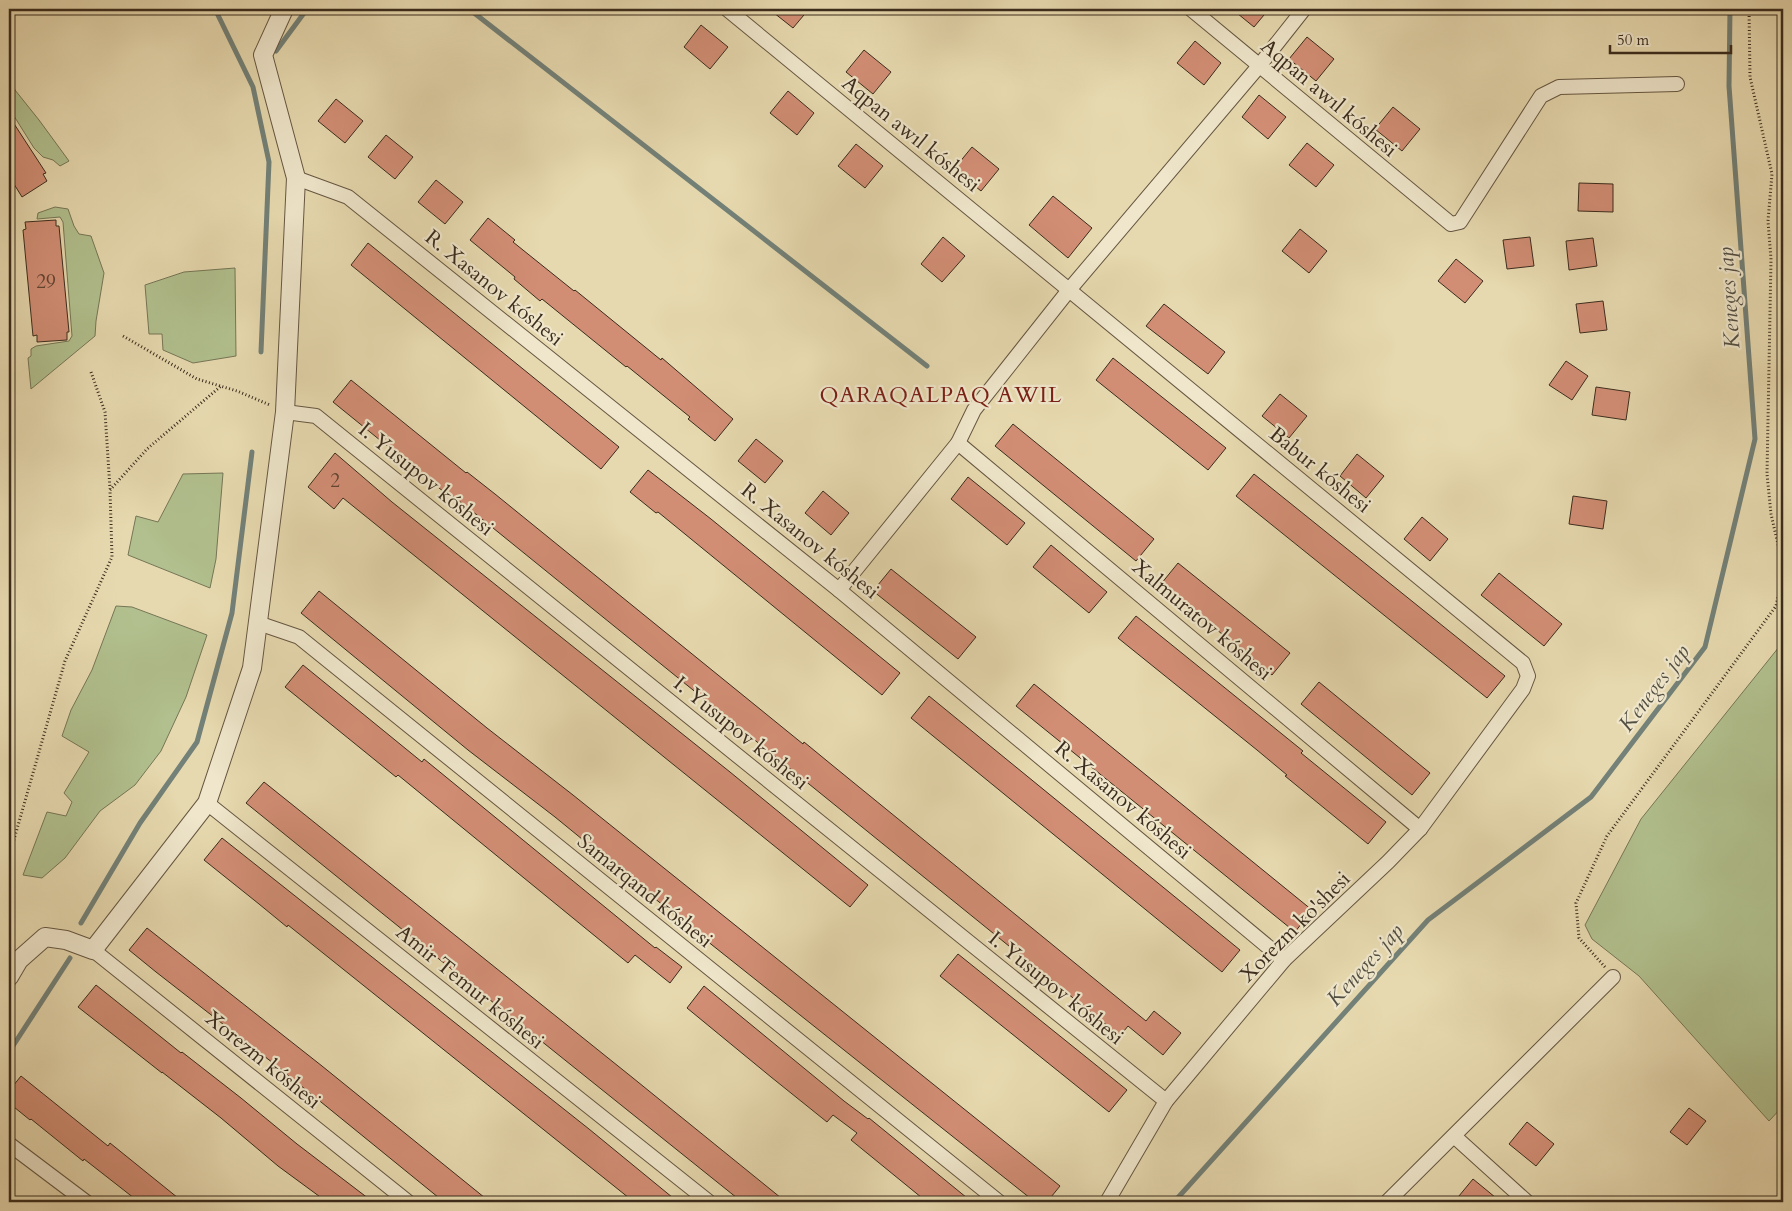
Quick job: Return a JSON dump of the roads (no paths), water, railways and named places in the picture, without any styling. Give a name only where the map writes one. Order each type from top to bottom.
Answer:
[{"type":"street","points":[[9,977],[19,960],[45,937],[66,940],[93,950],[207,803],[252,668],[284,412],[296,178],[263,55],[284,9]]},
{"type":"street","name":"Aqpan awıl kóshesi","points":[[727,9],[1069,290]]},
{"type":"street","name":"Aqpan awıl kóshesi","points":[[1191,9],[1451,224],[1460,222],[1541,96],[1559,87],[1677,84]]},
{"type":"street","points":[[840,590],[958,443],[974,410],[1069,290],[1259,66],[1304,9]]},
{"type":"street","name":"R. Xasanov kóshesi","points":[[296,178],[348,197],[840,590],[1284,960]]},
{"type":"street","name":"Babur kóshesi","points":[[1069,290],[1523,663],[1528,676],[1523,689]]},
{"type":"street","name":"I. Yusupov kóshesi","points":[[284,412],[316,416],[1166,1102]]},
{"type":"street","name":"Xalmuratov kóshesi","points":[[958,443],[1420,829]]},
{"type":"street","name":"Samarqand kóshesi","points":[[258,623],[299,638],[999,1202]]},
{"type":"street","name":"Xorezm ko'shesi","points":[[1107,1202],[1166,1102],[1284,960],[1388,862],[1420,829],[1523,689]]},
{"type":"street","name":"Amir Temur kóshesi","points":[[207,803],[709,1202]]},
{"type":"street","name":"Xorezm kóshesi","points":[[93,950],[408,1202]]},
{"type":"street","points":[[1387,1202],[1614,977]]},
{"type":"street","points":[[1454,1136],[1527,1202]]},
{"type":"street","points":[[9,1144],[86,1202]]},
{"type":"waterway","points":[[215,9],[253,87],[269,162],[261,352]]},
{"type":"waterway","points":[[276,51],[307,9]]},
{"type":"waterway","points":[[469,9],[927,366]]},
{"type":"waterway","name":"Keneges jap","points":[[1174,1202],[1428,920],[1591,797],[1705,647],[1755,439],[1729,86],[1730,9]]},
{"type":"waterway","points":[[81,923],[140,823],[197,742],[232,613],[252,452]]},
{"type":"waterway","points":[[9,1052],[70,958]]},
{"type":"district","name":"QARAQALPAQ AWIL","points":[[941,395]]}]
